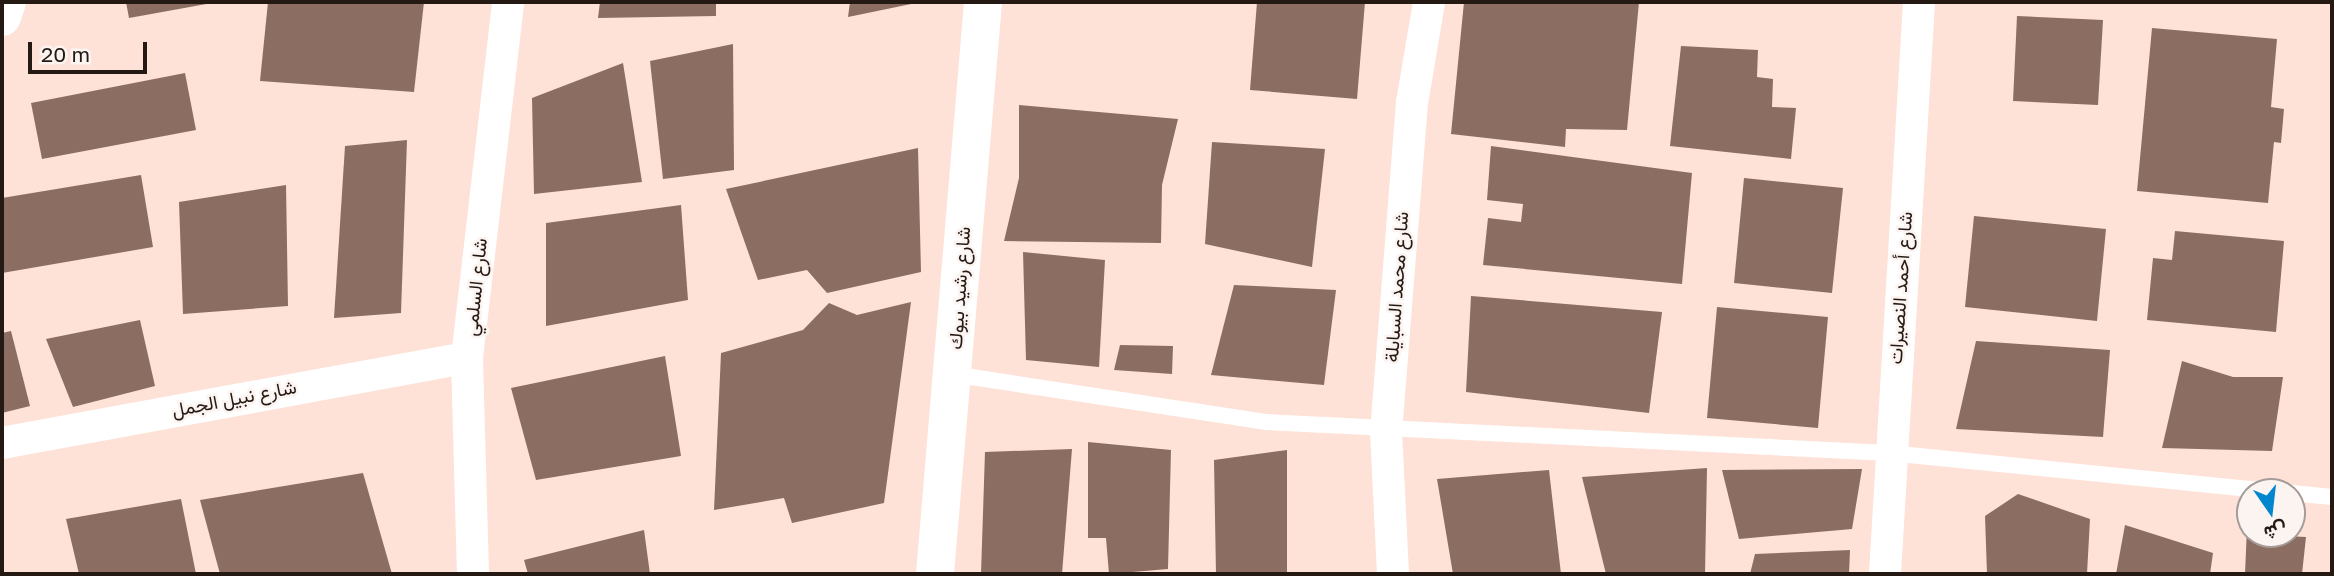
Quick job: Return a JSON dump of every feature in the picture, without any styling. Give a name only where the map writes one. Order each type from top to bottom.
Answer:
[{"type":"street","points":[[2,17],[8,2]]},
{"type":"street","name":"شارع السلمي","points":[[473,574],[467,358],[508,2]]},
{"type":"street","name":"شارع رشيد بيوك","points":[[935,574],[983,2]]},
{"type":"street","name":"شارع محمد السبايلة","points":[[1393,574],[1386,433],[1412,103],[1429,2]]},
{"type":"street","name":"شارع أحمد النصيرات","points":[[1885,574],[1889,453],[1919,2]]},
{"type":"street","name":"شارع نبيل الجمل","points":[[2,443],[467,358]]},
{"type":"lane","points":[[952,374],[1265,422],[1386,433],[1696,440],[1889,453],[2236,488]]},
{"type":"lane","points":[[2306,494],[2332,497]]},
{"type":"building","points":[[126,2],[212,2],[212,3],[129,18]]},
{"type":"building","points":[[268,2],[424,2],[414,92],[260,81]]},
{"type":"building","points":[[600,2],[716,2],[716,16],[598,18]]},
{"type":"building","points":[[850,2],[916,2],[916,3],[848,17]]},
{"type":"building","points":[[1257,2],[1365,2],[1357,99],[1250,90]]},
{"type":"building","points":[[1464,2],[1639,2],[1627,130],[1566,129],[1565,147],[1451,134]]},
{"type":"building","points":[[2017,16],[2103,20],[2098,105],[2013,101]]},
{"type":"building","points":[[2152,28],[2277,39],[2271,107],[2284,109],[2281,143],[2274,142],[2268,203],[2137,191]]},
{"type":"building","points":[[733,44],[734,170],[663,179],[650,61]]},
{"type":"building","points":[[1681,46],[1758,50],[1757,77],[1773,79],[1772,107],[1796,108],[1791,159],[1670,146]]},
{"type":"building","points":[[623,63],[642,182],[534,194],[532,98]]},
{"type":"building","points":[[185,73],[196,130],[42,159],[31,103]]},
{"type":"building","points":[[1019,105],[1178,119],[1162,185],[1161,243],[1004,241],[1019,178]]},
{"type":"building","points":[[407,140],[401,313],[334,318],[345,146]]},
{"type":"building","points":[[1212,142],[1325,149],[1312,267],[1205,244]]},
{"type":"building","points":[[1491,146],[1692,173],[1682,284],[1483,265],[1488,218],[1521,222],[1523,204],[1487,200]]},
{"type":"building","points":[[918,148],[921,272],[827,293],[807,270],[758,280],[726,189]]},
{"type":"building","points":[[141,175],[153,247],[2,273],[2,198]]},
{"type":"building","points":[[1744,178],[1843,188],[1832,293],[1734,283]]},
{"type":"building","points":[[286,185],[288,306],[183,314],[179,202]]},
{"type":"building","points":[[681,205],[688,300],[546,326],[546,223]]},
{"type":"building","points":[[1974,216],[2106,229],[2097,321],[1965,307]]},
{"type":"building","points":[[2175,231],[2284,241],[2276,332],[2147,320],[2153,258],[2172,260]]},
{"type":"building","points":[[1023,252],[1105,260],[1099,367],[1026,360]]},
{"type":"building","points":[[1234,285],[1336,290],[1324,385],[1211,375]]},
{"type":"building","points":[[1471,296],[1662,312],[1649,413],[1466,392]]},
{"type":"building","points":[[911,302],[884,503],[792,523],[784,498],[714,510],[721,353],[803,330],[829,303],[857,315]]},
{"type":"building","points":[[1717,307],[1828,317],[1818,428],[1707,418]]},
{"type":"building","points":[[140,320],[155,386],[73,407],[46,339]]},
{"type":"building","points":[[11,331],[30,406],[2,413],[2,333]]},
{"type":"building","points":[[1976,341],[2110,350],[2103,437],[1956,429]]},
{"type":"building","points":[[1120,345],[1173,346],[1172,374],[1114,370]]},
{"type":"building","points":[[665,356],[681,456],[536,480],[511,388]]},
{"type":"building","points":[[2182,361],[2233,377],[2283,377],[2272,451],[2162,448]]},
{"type":"building","points":[[1088,442],[1171,450],[1168,569],[1109,574],[1106,538],[1088,538]]},
{"type":"building","points":[[1072,449],[1062,574],[981,574],[985,452]]},
{"type":"building","points":[[1287,450],[1287,574],[1216,574],[1214,460]]},
{"type":"building","points":[[1707,468],[1705,574],[1606,574],[1582,477]]},
{"type":"building","points":[[1862,469],[1852,529],[1739,539],[1722,470]]},
{"type":"building","points":[[1549,470],[1561,574],[1453,574],[1437,479]]},
{"type":"building","points":[[363,473],[392,574],[220,574],[200,500]]},
{"type":"building","points":[[2018,494],[2090,519],[2087,574],[1987,574],[1985,516]]},
{"type":"building","points":[[181,499],[196,574],[79,574],[66,519]]},
{"type":"building","points":[[2125,525],[2213,553],[2210,574],[2116,574]]},
{"type":"building","points":[[644,530],[650,574],[528,574],[524,560]]},
{"type":"building","points":[[2246,548],[2305,548],[2302,574],[2245,574]]},
{"type":"building","points":[[1850,550],[1849,574],[1750,574],[1755,554]]}]
